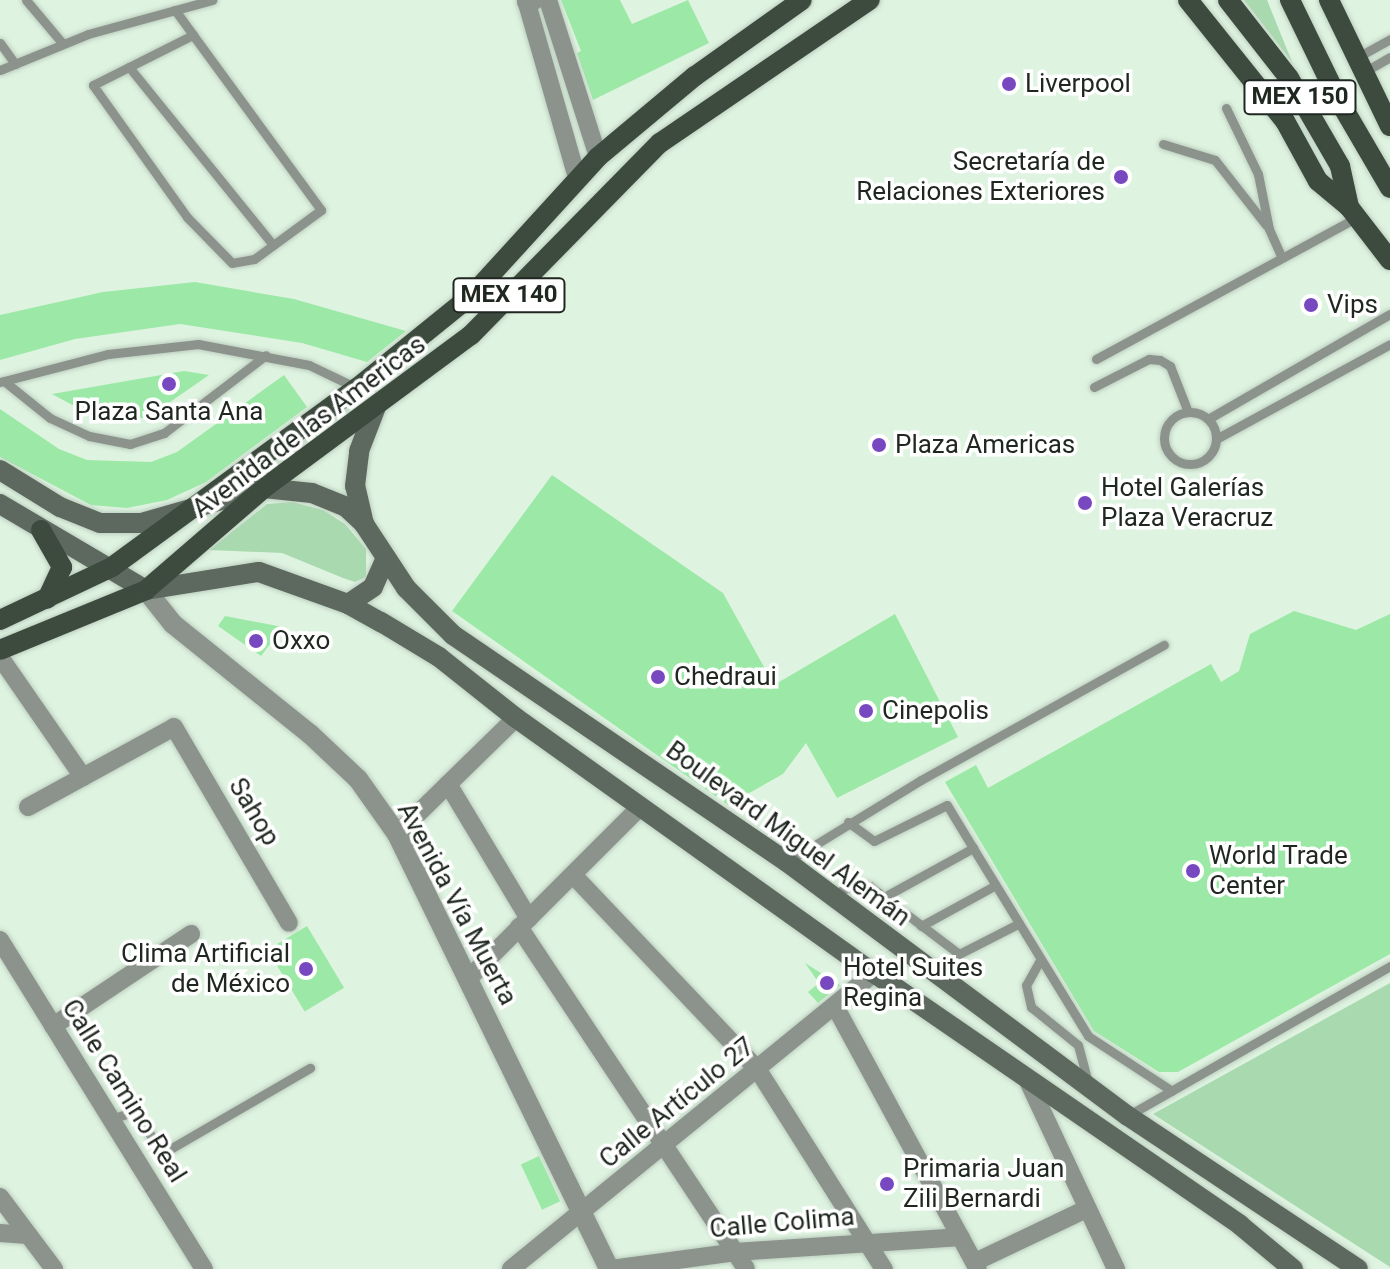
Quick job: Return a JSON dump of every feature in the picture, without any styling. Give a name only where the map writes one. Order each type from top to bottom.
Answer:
[{"type":"main road","name":"Avenida de las Americas","points":[[192,509],[357,388],[473,294],[598,157],[695,76],[802,0]]},
{"type":"main road","name":"Avenida de las Americas","points":[[146,590],[264,488],[471,335],[613,185],[660,143],[870,0]]},
{"type":"main road","points":[[1188,0],[1285,121],[1318,181],[1353,212]]},
{"type":"main road","name":"MEX 150","points":[[1228,0],[1289,78],[1340,166],[1353,212],[1390,260]]},
{"type":"main road","name":"MEX 150","points":[[1290,0],[1338,99],[1390,188]]},
{"type":"main road","points":[[1329,0],[1390,126]]},
{"type":"main road","points":[[695,76],[716,103]]},
{"type":"main road","points":[[364,524],[355,486],[359,451],[376,407]]},
{"type":"main road","points":[[327,410],[343,430]]},
{"type":"main road","name":"Boulevard Miguel Alemán","points":[[0,470],[60,507],[100,523],[141,523],[264,488],[312,493],[346,507],[364,524],[406,588],[453,635],[787,862],[1128,1116],[1358,1269]]},
{"type":"main road","points":[[0,504],[41,530],[112,567],[146,590],[259,572],[348,604],[439,657],[516,718],[874,973],[1240,1225],[1293,1269]]},
{"type":"main road","name":"MEX 140","points":[[0,620],[112,567],[192,509]]},
{"type":"main road","points":[[41,530],[62,567],[47,599]]},
{"type":"main road","points":[[348,604],[373,587],[386,558]]},
{"type":"main road","name":"MEX 140","points":[[0,650],[146,590]]},
{"type":"street","points":[[548,0],[598,157]]},
{"type":"street","points":[[529,1],[577,178]]},
{"type":"street","name":"Avenida Vía Muerta","points":[[146,590],[173,624],[310,734],[358,779],[397,834],[610,1269]]},
{"type":"street","points":[[0,657],[83,777],[28,807]]},
{"type":"street","points":[[397,834],[516,718]]},
{"type":"street","name":"Sahop","points":[[83,777],[174,727],[289,923]]},
{"type":"street","points":[[448,784],[524,923],[746,1269]]},
{"type":"street","points":[[469,978],[575,877],[640,807]]},
{"type":"street","points":[[575,877],[758,1070],[884,1269]]},
{"type":"street","points":[[53,1026],[191,934]]},
{"type":"street","name":"Calle Camino Real","points":[[0,940],[204,1269]]},
{"type":"street","name":"Calle Artículo 27","points":[[511,1269],[666,1147],[836,1008],[874,973]]},
{"type":"street","points":[[836,1008],[977,1266],[1086,1209]]},
{"type":"street","points":[[1028,1081],[1116,1269]]},
{"type":"street","points":[[0,1197],[54,1269]]},
{"type":"street","points":[[0,1233],[28,1235]]},
{"type":"street","name":"Calle Colima","points":[[610,1269],[736,1252],[960,1237]]},
{"type":"lane","points":[[26,0],[63,44]]},
{"type":"lane","points":[[0,70],[63,44],[210,0]]},
{"type":"lane","points":[[175,10],[321,210],[254,259],[232,263],[187,217],[93,85],[193,35]]},
{"type":"lane","points":[[1360,65],[1390,39]]},
{"type":"lane","points":[[0,43],[15,64]]},
{"type":"lane","points":[[1360,65],[1390,57]]},
{"type":"lane","points":[[129,67],[273,245]]},
{"type":"lane","points":[[1226,108],[1258,174],[1269,229],[1281,256]]},
{"type":"lane","points":[[1163,144],[1215,160],[1269,229]]},
{"type":"lane","points":[[1096,359],[1281,256],[1353,212]]},
{"type":"lane","points":[[1208,419],[1390,314]]},
{"type":"lane","points":[[2,381],[108,354],[198,344],[309,365],[357,388]]},
{"type":"lane","points":[[1216,439],[1208,419],[1188,412],[1174,417],[1165,429],[1164,443],[1171,456],[1184,463],[1199,462],[1210,453],[1216,439],[1390,344]]},
{"type":"lane","points":[[2,381],[50,418],[89,436],[130,444],[164,433],[266,355]]},
{"type":"lane","points":[[1094,387],[1149,359],[1160,360],[1170,366],[1188,412]]},
{"type":"lane","points":[[787,862],[848,822],[1164,645]]},
{"type":"lane","points":[[848,822],[874,841],[947,805],[1039,962],[1088,1036],[1172,1091]]},
{"type":"lane","points":[[884,897],[973,848]]},
{"type":"lane","points":[[832,895],[856,884],[870,886],[959,954],[1018,924]]},
{"type":"lane","points":[[921,926],[994,886]]},
{"type":"lane","points":[[1039,962],[1026,985],[1031,1007],[1078,1045],[1089,1086]]},
{"type":"lane","points":[[1128,1116],[1390,966]]},
{"type":"lane","points":[[111,1119],[133,1112],[159,1146],[170,1149],[310,1068]]},
{"type":"green space","points":[[1244,0],[1267,0],[1292,62]]},
{"type":"green space","points":[[292,502],[323,510],[345,524],[366,549],[366,577],[355,582],[282,553],[209,550],[267,504]]},
{"type":"green space","points":[[1390,983],[1390,1267],[1153,1114]]},
{"type":"building","points":[[561,0],[620,0],[632,24],[688,0],[709,43],[593,100],[577,53],[581,51]]},
{"type":"building","points":[[195,282],[294,299],[406,331],[367,362],[302,343],[180,324],[75,339],[0,360],[0,315],[103,292]]},
{"type":"building","points":[[184,371],[209,375],[150,416],[122,423],[98,419],[52,394]]},
{"type":"building","points":[[284,375],[307,407],[206,482],[167,500],[127,508],[91,505],[0,457],[0,409],[59,449],[87,460],[151,462],[177,452]]},
{"type":"building","name":"Chedraui","points":[[552,475],[723,593],[774,685],[895,614],[958,737],[837,798],[806,743],[783,774],[728,805],[452,611]]},
{"type":"building","name":"World Trade Center","points":[[1294,611],[1356,630],[1390,614],[1390,954],[1178,1072],[1159,1072],[1094,1031],[945,782],[976,765],[988,788],[1211,664],[1221,682],[1239,671],[1250,634]]},
{"type":"building","name":"Oxxo","points":[[225,616],[283,627],[261,656],[218,626]]},
{"type":"building","name":"Clima Artificial de México","points":[[307,926],[344,988],[305,1011],[268,950]]},
{"type":"building","points":[[805,963],[840,985],[818,1003],[808,992],[819,983]]},
{"type":"building","points":[[539,1156],[560,1201],[542,1210],[521,1164]]},
{"type":"place","name":"Liverpool","points":[[1009,84]]},
{"type":"place","name":"Secretaría de Relaciones Exteriores","points":[[1121,177]]},
{"type":"place","name":"Vips","points":[[1311,305]]},
{"type":"place","name":"Plaza Santa Ana","points":[[169,384]]},
{"type":"place","name":"Plaza Americas","points":[[879,445]]},
{"type":"place","name":"Hotel Galerías Plaza Veracruz","points":[[1085,503]]},
{"type":"place","name":"Oxxo","points":[[256,641]]},
{"type":"place","name":"Chedraui","points":[[658,677]]},
{"type":"place","name":"Cinepolis","points":[[866,711]]},
{"type":"place","name":"World Trade Center","points":[[1193,871]]},
{"type":"place","name":"Clima Artificial de México","points":[[306,969]]},
{"type":"place","name":"Hotel Suites Regina","points":[[827,983]]},
{"type":"place","name":"Primaria Juan Zili Bernardi","points":[[887,1184]]}]
